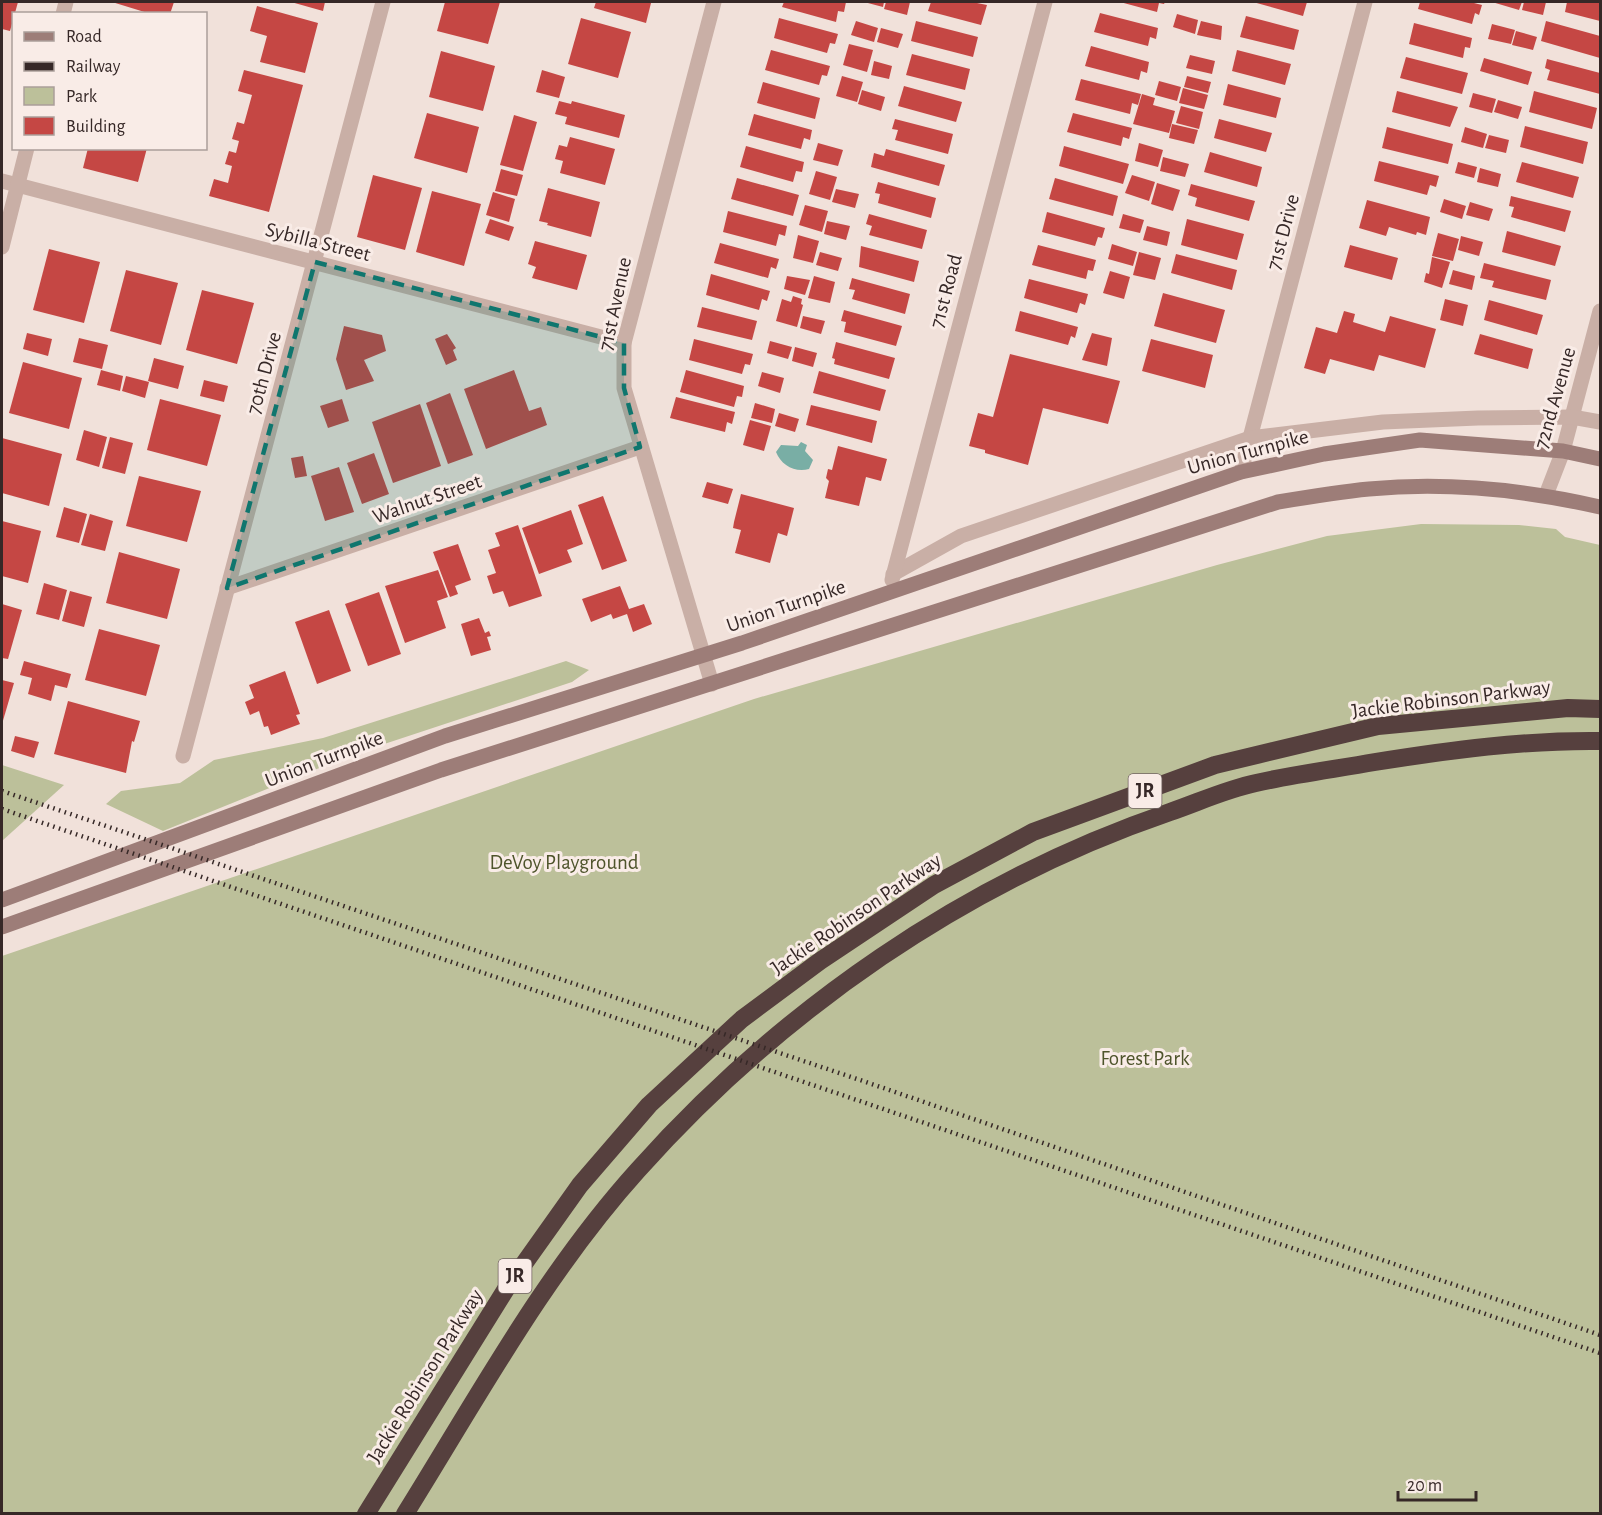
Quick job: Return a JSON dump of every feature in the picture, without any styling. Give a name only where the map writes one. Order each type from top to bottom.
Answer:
[{"type":"highway","name":"Jackie Robinson Parkway","points":[[366,1514],[506,1289],[580,1185],[649,1105],[742,1019],[820,961],[934,885],[1033,832],[1215,765],[1378,726],[1568,708],[1600,709]]},
{"type":"highway","name":"JR","points":[[405,1514],[533,1308],[585,1235],[636,1172],[702,1102],[781,1031],[863,969],[943,916],[1032,868],[1130,825],[1253,783],[1459,748],[1600,741]]},
{"type":"main road","name":"Union Turnpike","points":[[2,900],[445,736],[704,656],[1241,472],[1324,454],[1420,440],[1563,451],[1600,459]]},
{"type":"main road","points":[[2,927],[441,770],[1278,502],[1370,489],[1451,487],[1546,495],[1600,507]]},
{"type":"street","name":"70th Drive","points":[[183,756],[383,2]]},
{"type":"street","name":"71st Avenue","points":[[712,684],[624,388],[624,343],[714,2]]},
{"type":"street","name":"71st Road","points":[[890,592],[1045,2]]},
{"type":"street","name":"71st Drive","points":[[1241,472],[1365,2]]},
{"type":"street","points":[[2,246],[26,150]]},
{"type":"street","name":"Sybilla Street","points":[[2,181],[624,343]]},
{"type":"street","name":"72nd Avenue","points":[[1546,495],[1563,451],[1600,311]]},
{"type":"street","name":"Union Turnpike","points":[[893,574],[961,536],[1250,438],[1383,422],[1572,417],[1600,422]]},
{"type":"street","name":"Walnut Street","points":[[227,588],[640,447]]},
{"type":"highlighted area","points":[[315,262],[624,343],[624,388],[640,447],[227,588]]},
{"type":"green space","name":"Forest Park","points":[[1421,524],[1519,525],[1556,529],[1565,537],[1600,545],[1600,1513],[2,1513],[2,956],[754,699],[1217,565],[1327,536]]},
{"type":"green space","points":[[566,661],[589,670],[572,682],[354,754],[163,831],[106,804],[121,791],[180,783],[214,760],[323,738]]},
{"type":"green space","points":[[2,765],[64,785],[2,841]]},
{"type":"water","points":[[801,442],[807,445],[805,451],[813,460],[809,469],[804,470],[789,467],[781,461],[776,452],[781,445],[798,446]]},
{"type":"building","points":[[2,2],[18,2],[15,12],[12,12],[10,31],[2,29]]},
{"type":"building","points":[[112,2],[174,2],[171,12],[144,12]]},
{"type":"building","points":[[291,2],[325,2],[323,11]]},
{"type":"building","points":[[445,2],[500,2],[488,44],[437,31]]},
{"type":"building","points":[[596,2],[651,3],[646,23],[594,8]]},
{"type":"building","points":[[784,2],[846,2],[844,12],[838,11],[836,22],[782,7]]},
{"type":"building","points":[[864,2],[884,2],[883,7]]},
{"type":"building","points":[[886,2],[910,2],[907,15],[884,9]]},
{"type":"building","points":[[931,2],[972,2],[987,5],[981,25],[928,11]]},
{"type":"building","points":[[1120,2],[1165,2],[1164,4],[1159,3],[1157,12]]},
{"type":"building","points":[[1253,2],[1307,2],[1303,16]]},
{"type":"building","points":[[1420,2],[1470,2],[1482,5],[1479,15],[1475,13],[1472,24],[1418,9]]},
{"type":"building","points":[[1492,2],[1522,2],[1519,10]]},
{"type":"building","points":[[1524,2],[1546,2],[1543,15],[1522,10]]},
{"type":"building","points":[[1567,2],[1600,2],[1600,21],[1565,12]]},
{"type":"building","points":[[257,6],[318,23],[305,73],[260,62],[267,36],[250,31]]},
{"type":"building","points":[[1100,13],[1158,28],[1156,39],[1150,37],[1148,46],[1094,32]]},
{"type":"building","points":[[1177,14],[1198,20],[1195,34],[1173,27]]},
{"type":"building","points":[[1246,16],[1299,30],[1294,50],[1240,37]]},
{"type":"building","points":[[581,18],[631,32],[618,78],[568,64]]},
{"type":"building","points":[[779,18],[838,34],[835,44],[830,43],[827,53],[774,38]]},
{"type":"building","points":[[856,21],[878,28],[874,42],[851,35]]},
{"type":"building","points":[[916,21],[978,37],[973,57],[911,41]]},
{"type":"building","points":[[1201,21],[1222,26],[1221,40],[1197,35]]},
{"type":"building","points":[[1546,21],[1600,36],[1600,58],[1541,41]]},
{"type":"building","points":[[1414,23],[1472,38],[1470,48],[1465,47],[1463,58],[1409,44]]},
{"type":"building","points":[[1492,24],[1515,30],[1511,44],[1488,39]]},
{"type":"building","points":[[881,28],[903,34],[898,48],[877,42]]},
{"type":"building","points":[[1516,31],[1537,37],[1533,50],[1512,45]]},
{"type":"building","points":[[849,44],[873,50],[867,72],[843,65]]},
{"type":"building","points":[[1091,46],[1149,62],[1147,73],[1141,71],[1139,80],[1085,66]]},
{"type":"building","points":[[771,50],[830,66],[827,76],[822,75],[819,85],[765,70]]},
{"type":"building","points":[[1237,50],[1291,64],[1285,85],[1232,71]]},
{"type":"building","points":[[441,51],[495,66],[483,111],[429,97]]},
{"type":"building","points":[[912,54],[970,69],[965,90],[906,75]]},
{"type":"building","points":[[1190,55],[1215,61],[1212,74],[1186,68]]},
{"type":"building","points":[[1406,57],[1468,73],[1462,94],[1400,78]]},
{"type":"building","points":[[1484,58],[1532,72],[1528,85],[1480,71]]},
{"type":"building","points":[[1547,59],[1600,73],[1600,94],[1547,80],[1550,70],[1545,68]]},
{"type":"building","points":[[874,61],[892,66],[889,79],[871,75]]},
{"type":"building","points":[[244,70],[303,85],[269,212],[209,196],[214,179],[228,183],[232,166],[225,164],[229,151],[236,153],[239,141],[232,139],[237,122],[244,124],[252,95],[238,91]]},
{"type":"building","points":[[542,70],[565,77],[559,98],[536,92]]},
{"type":"building","points":[[842,76],[863,82],[857,102],[836,96]]},
{"type":"building","points":[[1187,76],[1211,82],[1208,93],[1184,87]]},
{"type":"building","points":[[1081,79],[1141,94],[1138,105],[1132,103],[1130,114],[1075,100]]},
{"type":"building","points":[[1159,81],[1181,87],[1177,101],[1155,95]]},
{"type":"building","points":[[763,82],[820,98],[815,119],[757,103]]},
{"type":"building","points":[[1228,84],[1281,98],[1276,118],[1223,105]]},
{"type":"building","points":[[904,86],[962,102],[956,122],[898,106]]},
{"type":"building","points":[[1183,88],[1208,95],[1204,109],[1179,103]]},
{"type":"building","points":[[862,90],[885,97],[881,111],[858,104]]},
{"type":"building","points":[[1397,91],[1458,107],[1450,127],[1392,112]]},
{"type":"building","points":[[1534,91],[1597,108],[1592,129],[1529,112]]},
{"type":"building","points":[[1473,93],[1496,99],[1492,113],[1469,107]]},
{"type":"building","points":[[1142,94],[1155,98],[1153,105],[1175,111],[1169,133],[1133,124]]},
{"type":"building","points":[[1498,100],[1522,107],[1518,119],[1494,112]]},
{"type":"building","points":[[559,101],[571,104],[572,101],[625,115],[619,138],[565,124],[567,117],[555,114]]},
{"type":"building","points":[[1181,106],[1203,112],[1199,129],[1176,123]]},
{"type":"building","points":[[427,113],[479,127],[467,173],[414,158]]},
{"type":"building","points":[[1073,113],[1132,128],[1129,139],[1123,137],[1121,146],[1067,132]]},
{"type":"building","points":[[754,114],[812,130],[810,140],[804,138],[801,149],[748,135]]},
{"type":"building","points":[[514,115],[537,122],[523,171],[500,165]]},
{"type":"building","points":[[895,119],[953,134],[948,154],[895,140],[898,130],[892,129]]},
{"type":"building","points":[[1219,119],[1272,133],[1266,152],[1214,138]]},
{"type":"building","points":[[1172,124],[1198,130],[1194,144],[1169,138]]},
{"type":"building","points":[[1525,126],[1588,142],[1583,164],[1520,147]]},
{"type":"building","points":[[1387,127],[1453,144],[1448,164],[1382,148]]},
{"type":"building","points":[[1465,127],[1487,134],[1483,148],[1461,142]]},
{"type":"building","points":[[1489,135],[1509,140],[1506,153],[1485,148]]},
{"type":"building","points":[[570,137],[615,149],[605,185],[560,173],[563,161],[555,159],[559,145],[567,147]]},
{"type":"building","points":[[818,143],[843,150],[838,166],[813,160]]},
{"type":"building","points":[[1139,143],[1163,150],[1158,167],[1135,161]]},
{"type":"building","points":[[746,146],[804,162],[802,172],[796,171],[793,182],[740,167]]},
{"type":"building","points":[[1064,146],[1129,164],[1123,184],[1059,166]]},
{"type":"building","points":[[886,149],[945,165],[939,186],[871,167],[874,153],[884,156]]},
{"type":"building","points":[[88,150],[146,150],[138,182],[83,168]]},
{"type":"building","points":[[1210,152],[1262,167],[1257,187],[1204,172]]},
{"type":"building","points":[[1163,157],[1189,164],[1185,177],[1160,171]]},
{"type":"building","points":[[1379,161],[1439,176],[1436,187],[1430,185],[1427,195],[1374,181]]},
{"type":"building","points":[[1458,162],[1477,167],[1474,178],[1455,173]]},
{"type":"building","points":[[1522,162],[1579,177],[1573,198],[1516,182]]},
{"type":"building","points":[[1480,168],[1501,174],[1498,187],[1477,182]]},
{"type":"building","points":[[501,169],[523,175],[517,196],[495,191]]},
{"type":"building","points":[[816,171],[837,177],[830,200],[809,194]]},
{"type":"building","points":[[373,175],[422,188],[405,250],[357,237]]},
{"type":"building","points":[[1132,175],[1155,182],[1149,201],[1125,193]]},
{"type":"building","points":[[737,178],[799,195],[793,216],[731,199]]},
{"type":"building","points":[[1055,178],[1118,196],[1113,216],[1049,199]]},
{"type":"building","points":[[878,182],[936,198],[931,218],[878,203],[880,194],[875,193]]},
{"type":"building","points":[[1157,183],[1180,190],[1173,211],[1151,204]]},
{"type":"building","points":[[1191,184],[1255,201],[1249,221],[1195,206],[1197,198],[1188,195]]},
{"type":"building","points":[[548,188],[600,202],[591,237],[539,221]]},
{"type":"building","points":[[836,189],[859,194],[855,208],[832,202]]},
{"type":"building","points":[[432,191],[481,204],[464,266],[416,252]]},
{"type":"building","points":[[493,192],[515,199],[509,222],[486,215]]},
{"type":"building","points":[[1511,196],[1571,211],[1565,232],[1511,217],[1514,207],[1509,206]]},
{"type":"building","points":[[1444,199],[1466,206],[1462,219],[1440,212]]},
{"type":"building","points":[[1367,200],[1430,217],[1426,235],[1417,232],[1416,235],[1389,227],[1386,236],[1359,228]]},
{"type":"building","points":[[1470,202],[1493,209],[1489,221],[1466,215]]},
{"type":"building","points":[[805,205],[828,211],[822,232],[799,225]]},
{"type":"building","points":[[728,211],[787,226],[785,236],[779,234],[776,246],[723,232]]},
{"type":"building","points":[[1047,212],[1105,228],[1102,238],[1098,237],[1095,246],[1042,232]]},
{"type":"building","points":[[869,214],[927,230],[922,249],[869,235],[872,226],[866,224]]},
{"type":"building","points":[[1123,214],[1144,220],[1140,233],[1119,228]]},
{"type":"building","points":[[490,219],[514,227],[509,241],[485,233]]},
{"type":"building","points":[[1187,219],[1244,234],[1237,260],[1181,245]]},
{"type":"building","points":[[827,221],[850,226],[846,240],[824,234]]},
{"type":"building","points":[[1147,226],[1170,232],[1167,246],[1143,240]]},
{"type":"building","points":[[1507,231],[1561,246],[1555,266],[1502,252]]},
{"type":"building","points":[[1438,233],[1459,239],[1453,261],[1432,256]]},
{"type":"building","points":[[798,235],[819,241],[813,263],[793,258]]},
{"type":"building","points":[[1461,236],[1483,242],[1479,256],[1458,250]]},
{"type":"building","points":[[535,241],[587,255],[577,290],[532,278],[536,267],[528,264]]},
{"type":"building","points":[[720,243],[779,259],[776,269],[771,267],[768,278],[714,263]]},
{"type":"building","points":[[1112,244],[1137,252],[1133,266],[1108,259]]},
{"type":"building","points":[[1038,245],[1096,260],[1093,271],[1088,270],[1086,279],[1032,265]]},
{"type":"building","points":[[1350,245],[1398,258],[1392,280],[1344,267]]},
{"type":"building","points":[[861,246],[919,261],[914,282],[859,267]]},
{"type":"building","points":[[49,249],[100,262],[84,323],[33,310]]},
{"type":"building","points":[[820,252],[842,258],[838,271],[816,265]]},
{"type":"building","points":[[1139,252],[1161,258],[1155,280],[1133,275]]},
{"type":"building","points":[[1176,254],[1237,270],[1232,290],[1171,273]]},
{"type":"building","points":[[1432,257],[1450,262],[1442,288],[1424,282],[1426,273],[1429,274]]},
{"type":"building","points":[[1484,263],[1551,280],[1546,300],[1492,287],[1494,281],[1480,278]]},
{"type":"building","points":[[126,270],[178,283],[161,345],[110,331]]},
{"type":"building","points":[[1453,270],[1475,276],[1472,290],[1449,284]]},
{"type":"building","points":[[1110,271],[1130,277],[1124,299],[1103,293]]},
{"type":"building","points":[[711,274],[770,291],[767,301],[762,299],[759,310],[706,295]]},
{"type":"building","points":[[787,276],[810,280],[805,295],[784,289]]},
{"type":"building","points":[[814,276],[835,282],[830,303],[808,298]]},
{"type":"building","points":[[852,278],[910,294],[905,314],[852,299],[855,290],[849,289]]},
{"type":"building","points":[[1029,279],[1088,294],[1085,305],[1080,303],[1077,313],[1024,298]]},
{"type":"building","points":[[202,290],[254,303],[237,364],[186,350]]},
{"type":"building","points":[[1163,293],[1225,310],[1216,343],[1154,326]]},
{"type":"building","points":[[793,296],[802,299],[801,304],[803,305],[797,327],[776,321],[782,299],[791,302]]},
{"type":"building","points":[[1445,299],[1468,305],[1463,326],[1440,320]]},
{"type":"building","points":[[1489,300],[1543,315],[1537,335],[1484,320]]},
{"type":"building","points":[[702,307],[757,321],[752,340],[697,327]]},
{"type":"building","points":[[844,310],[902,326],[896,346],[844,332],[846,322],[841,321]]},
{"type":"building","points":[[1020,311],[1078,327],[1075,338],[1071,336],[1068,345],[1015,331]]},
{"type":"building","points":[[1344,311],[1355,314],[1353,322],[1385,332],[1390,316],[1436,329],[1425,368],[1379,355],[1374,371],[1330,359],[1325,374],[1304,368],[1316,327],[1337,333]]},
{"type":"building","points":[[803,316],[825,321],[821,334],[800,328]]},
{"type":"building","points":[[344,326],[382,335],[386,351],[364,360],[374,381],[346,390],[336,359]]},
{"type":"building","points":[[27,333],[52,339],[48,356],[23,349]]},
{"type":"building","points":[[1092,333],[1112,338],[1107,366],[1082,360]]},
{"type":"building","points":[[447,334],[456,348],[453,350],[457,360],[446,365],[435,339]]},
{"type":"building","points":[[1480,334],[1533,349],[1528,369],[1474,354]]},
{"type":"building","points":[[79,338],[108,345],[102,369],[73,362]]},
{"type":"building","points":[[694,339],[753,354],[750,365],[745,364],[742,374],[689,360]]},
{"type":"building","points":[[1151,339],[1213,355],[1205,388],[1142,371]]},
{"type":"building","points":[[770,341],[792,347],[788,359],[767,353]]},
{"type":"building","points":[[836,342],[895,358],[889,379],[834,364],[835,359],[832,358]]},
{"type":"building","points":[[795,347],[817,353],[813,367],[792,361]]},
{"type":"building","points":[[1010,354],[1120,381],[1108,424],[1043,408],[1028,465],[969,446],[978,413],[993,417]]},
{"type":"building","points":[[154,358],[184,366],[178,389],[148,381]]},
{"type":"building","points":[[23,362],[82,378],[69,429],[9,413]]},
{"type":"building","points":[[101,370],[123,376],[120,391],[97,385]]},
{"type":"building","points":[[514,370],[529,411],[541,407],[547,425],[486,449],[464,389]]},
{"type":"building","points":[[686,370],[744,386],[742,397],[737,396],[734,407],[680,392]]},
{"type":"building","points":[[819,371],[886,390],[880,411],[813,393]]},
{"type":"building","points":[[762,372],[784,378],[780,393],[758,386]]},
{"type":"building","points":[[126,376],[149,382],[145,398],[122,391]]},
{"type":"building","points":[[204,380],[228,386],[224,402],[200,396]]},
{"type":"building","points":[[450,393],[473,455],[448,464],[426,403]]},
{"type":"building","points":[[676,397],[735,412],[732,424],[727,422],[725,432],[670,418]]},
{"type":"building","points":[[160,399],[221,415],[207,466],[147,450]]},
{"type":"building","points":[[342,399],[349,421],[328,428],[320,406]]},
{"type":"building","points":[[755,403],[775,409],[772,423],[751,418]]},
{"type":"building","points":[[420,404],[441,466],[393,483],[372,422]]},
{"type":"building","points":[[811,405],[877,421],[872,443],[806,425]]},
{"type":"building","points":[[779,413],[799,419],[795,432],[775,426]]},
{"type":"building","points":[[750,420],[771,426],[764,451],[743,445]]},
{"type":"building","points":[[84,430],[107,437],[99,467],[76,460]]},
{"type":"building","points":[[110,437],[133,443],[125,474],[102,468]]},
{"type":"building","points":[[2,438],[62,454],[49,506],[2,493]]},
{"type":"building","points":[[838,446],[887,459],[881,481],[866,477],[859,506],[825,498],[829,481],[826,478],[828,469],[832,470]]},
{"type":"building","points":[[374,453],[389,494],[362,504],[347,463]]},
{"type":"building","points":[[303,456],[307,476],[295,478],[291,458]]},
{"type":"building","points":[[339,467],[354,512],[325,521],[311,476]]},
{"type":"building","points":[[139,476],[201,491],[187,542],[126,526]]},
{"type":"building","points":[[707,482],[733,489],[728,504],[702,497]]},
{"type":"building","points":[[741,494],[794,508],[787,536],[778,533],[770,563],[735,553],[741,530],[733,528]]},
{"type":"building","points":[[603,496],[627,561],[602,570],[578,505]]},
{"type":"building","points":[[64,507],[87,514],[79,543],[56,537]]},
{"type":"building","points":[[571,510],[583,544],[567,550],[572,562],[539,574],[522,528]]},
{"type":"building","points":[[90,514],[113,521],[105,551],[81,545]]},
{"type":"building","points":[[2,521],[41,531],[28,583],[2,576]]},
{"type":"building","points":[[518,525],[542,596],[509,607],[503,591],[493,594],[487,576],[496,573],[488,550],[500,546],[495,533]]},
{"type":"building","points":[[458,544],[471,580],[455,586],[458,594],[450,597],[433,552]]},
{"type":"building","points":[[119,552],[180,569],[167,619],[106,603]]},
{"type":"building","points":[[438,570],[448,597],[437,601],[446,628],[405,643],[385,586]]},
{"type":"building","points":[[44,583],[67,590],[59,620],[36,614]]},
{"type":"building","points":[[620,586],[629,609],[644,604],[652,624],[633,632],[627,614],[613,619],[611,614],[591,622],[582,599]]},
{"type":"building","points":[[70,591],[92,597],[84,627],[62,621]]},
{"type":"building","points":[[379,592],[401,654],[368,666],[345,604]]},
{"type":"building","points":[[2,604],[22,610],[8,659],[2,658]]},
{"type":"building","points":[[329,610],[351,671],[317,684],[295,622]]},
{"type":"building","points":[[479,618],[485,633],[489,631],[491,636],[487,637],[491,650],[471,656],[461,624]]},
{"type":"building","points":[[99,629],[160,645],[146,696],[85,680]]},
{"type":"building","points":[[24,661],[71,674],[67,688],[55,685],[51,701],[28,694],[32,678],[20,675]]},
{"type":"building","points":[[285,671],[300,714],[296,715],[300,724],[271,735],[268,726],[264,727],[259,711],[250,715],[245,702],[254,698],[249,685]]},
{"type":"building","points":[[2,680],[14,683],[2,724]]},
{"type":"building","points":[[68,701],[140,721],[134,742],[132,741],[126,773],[54,754]]},
{"type":"building","points":[[15,736],[39,742],[34,758],[11,751]]},
{"type":"railway","points":[[2,791],[866,1082],[1600,1335]]},
{"type":"railway","points":[[2,809],[1600,1353]]},
{"type":"park label","name":"DeVoy Playground","points":[[564,862]]}]
